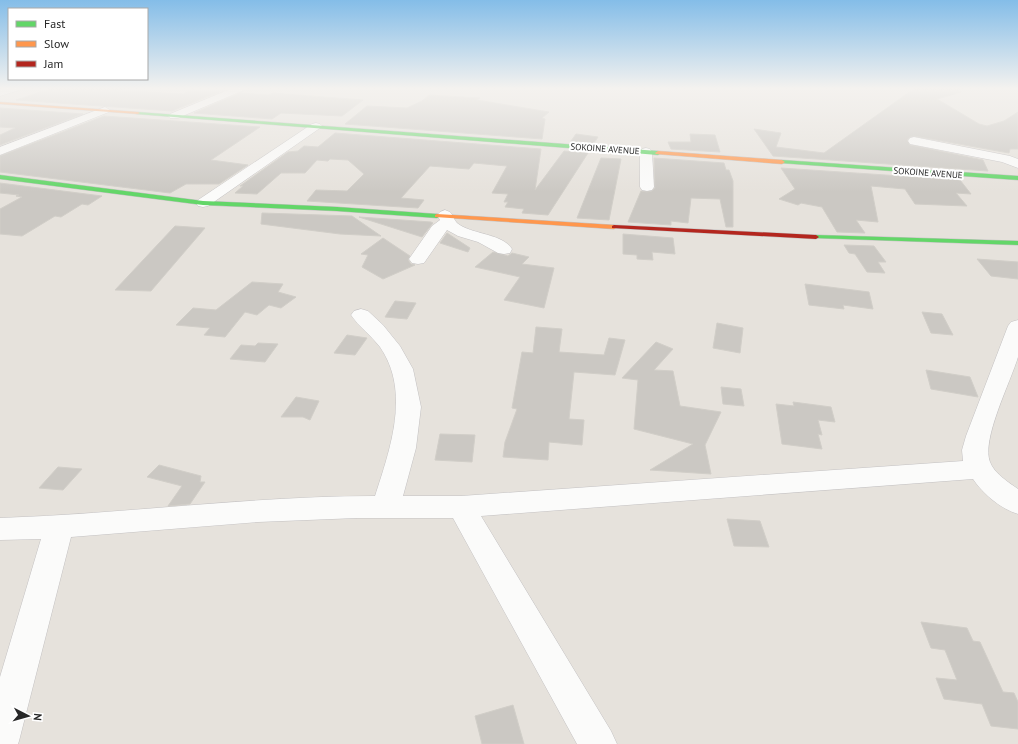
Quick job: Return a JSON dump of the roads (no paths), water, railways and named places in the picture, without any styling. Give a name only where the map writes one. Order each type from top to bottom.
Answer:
[{"type":"street","points":[[0,151],[72,123]]},
{"type":"street","name":"SOKOINE AVENUE","points":[[269,123],[854,168],[1018,178]]},
{"type":"street","points":[[203,203],[316,126]]},
{"type":"street","points":[[914,141],[1005,158],[1018,164]]},
{"type":"street","points":[[646,152],[647,187]]},
{"type":"street","points":[[0,177],[203,203],[267,205],[446,218],[671,231],[850,239],[1018,243]]},
{"type":"street","points":[[446,218],[450,225],[464,233],[484,239],[504,249]]},
{"type":"street","points":[[418,259],[446,218]]},
{"type":"street","points":[[361,315],[376,329],[390,346],[402,370],[409,407],[402,448],[386,507]]},
{"type":"street","points":[[1018,326],[978,436],[975,452],[979,469],[997,487],[1018,504]]},
{"type":"street","points":[[0,529],[59,526],[258,510],[461,507],[979,469]]},
{"type":"street","points":[[461,507],[598,744]]},
{"type":"street","points":[[0,741],[59,526]]}]
